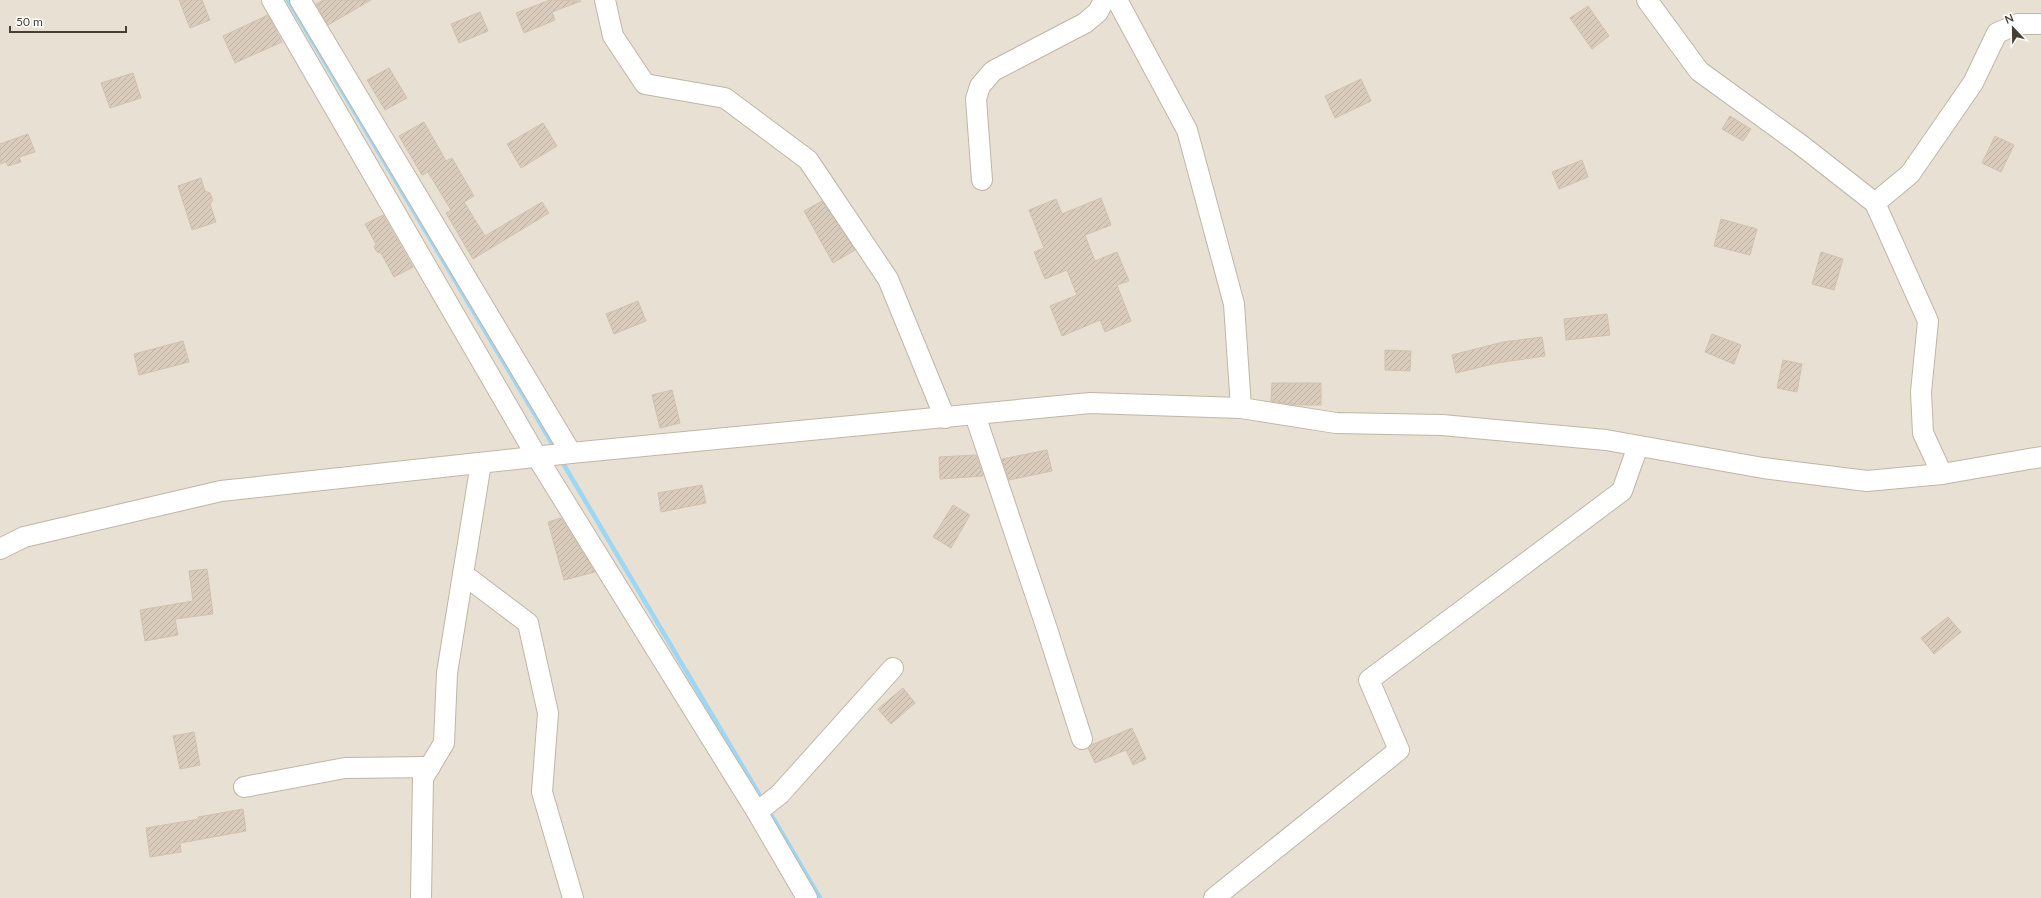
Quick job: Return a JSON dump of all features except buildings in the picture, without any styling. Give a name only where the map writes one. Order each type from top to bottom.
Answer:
[{"type":"street","points":[[272,0],[543,457],[757,812],[806,898]]},
{"type":"street","points":[[300,0],[571,453]]},
{"type":"street","points":[[605,0],[613,36],[644,84],[725,98],[808,160],[888,279],[945,418]]},
{"type":"street","points":[[982,180],[976,99],[980,86],[993,71],[1085,23],[1098,12],[1104,0]]},
{"type":"street","points":[[1117,0],[1187,130],[1234,304],[1241,408]]},
{"type":"street","points":[[1647,0],[1699,71],[1801,145],[1875,203],[1928,320],[1921,392],[1922,433],[1942,474]]},
{"type":"street","points":[[1875,203],[1910,174],[1973,83],[1997,33],[2018,24],[2041,24]]},
{"type":"street","points":[[0,549],[24,537],[221,491],[571,453],[1090,403],[1241,408],[1336,423],[1442,425],[1606,440],[1763,468],[1867,481],[1942,474],[2041,457]]},
{"type":"street","points":[[975,415],[1047,629],[1082,739]]},
{"type":"street","points":[[1214,898],[1399,750],[1369,680],[1622,491],[1638,446]]},
{"type":"street","points":[[421,898],[423,778],[444,743],[447,673],[481,463]]},
{"type":"street","points":[[463,574],[528,624],[548,713],[542,792],[573,898]]},
{"type":"street","points":[[757,812],[780,794],[893,668]]},
{"type":"street","points":[[244,787],[345,768],[430,767]]},
{"type":"shaded area","points":[[0,0],[2041,0],[2041,898],[0,898]]},
{"type":"waterway","points":[[288,0],[556,450]]},
{"type":"waterway","points":[[561,460],[759,794]]},
{"type":"waterway","points":[[772,816],[820,898]]}]
